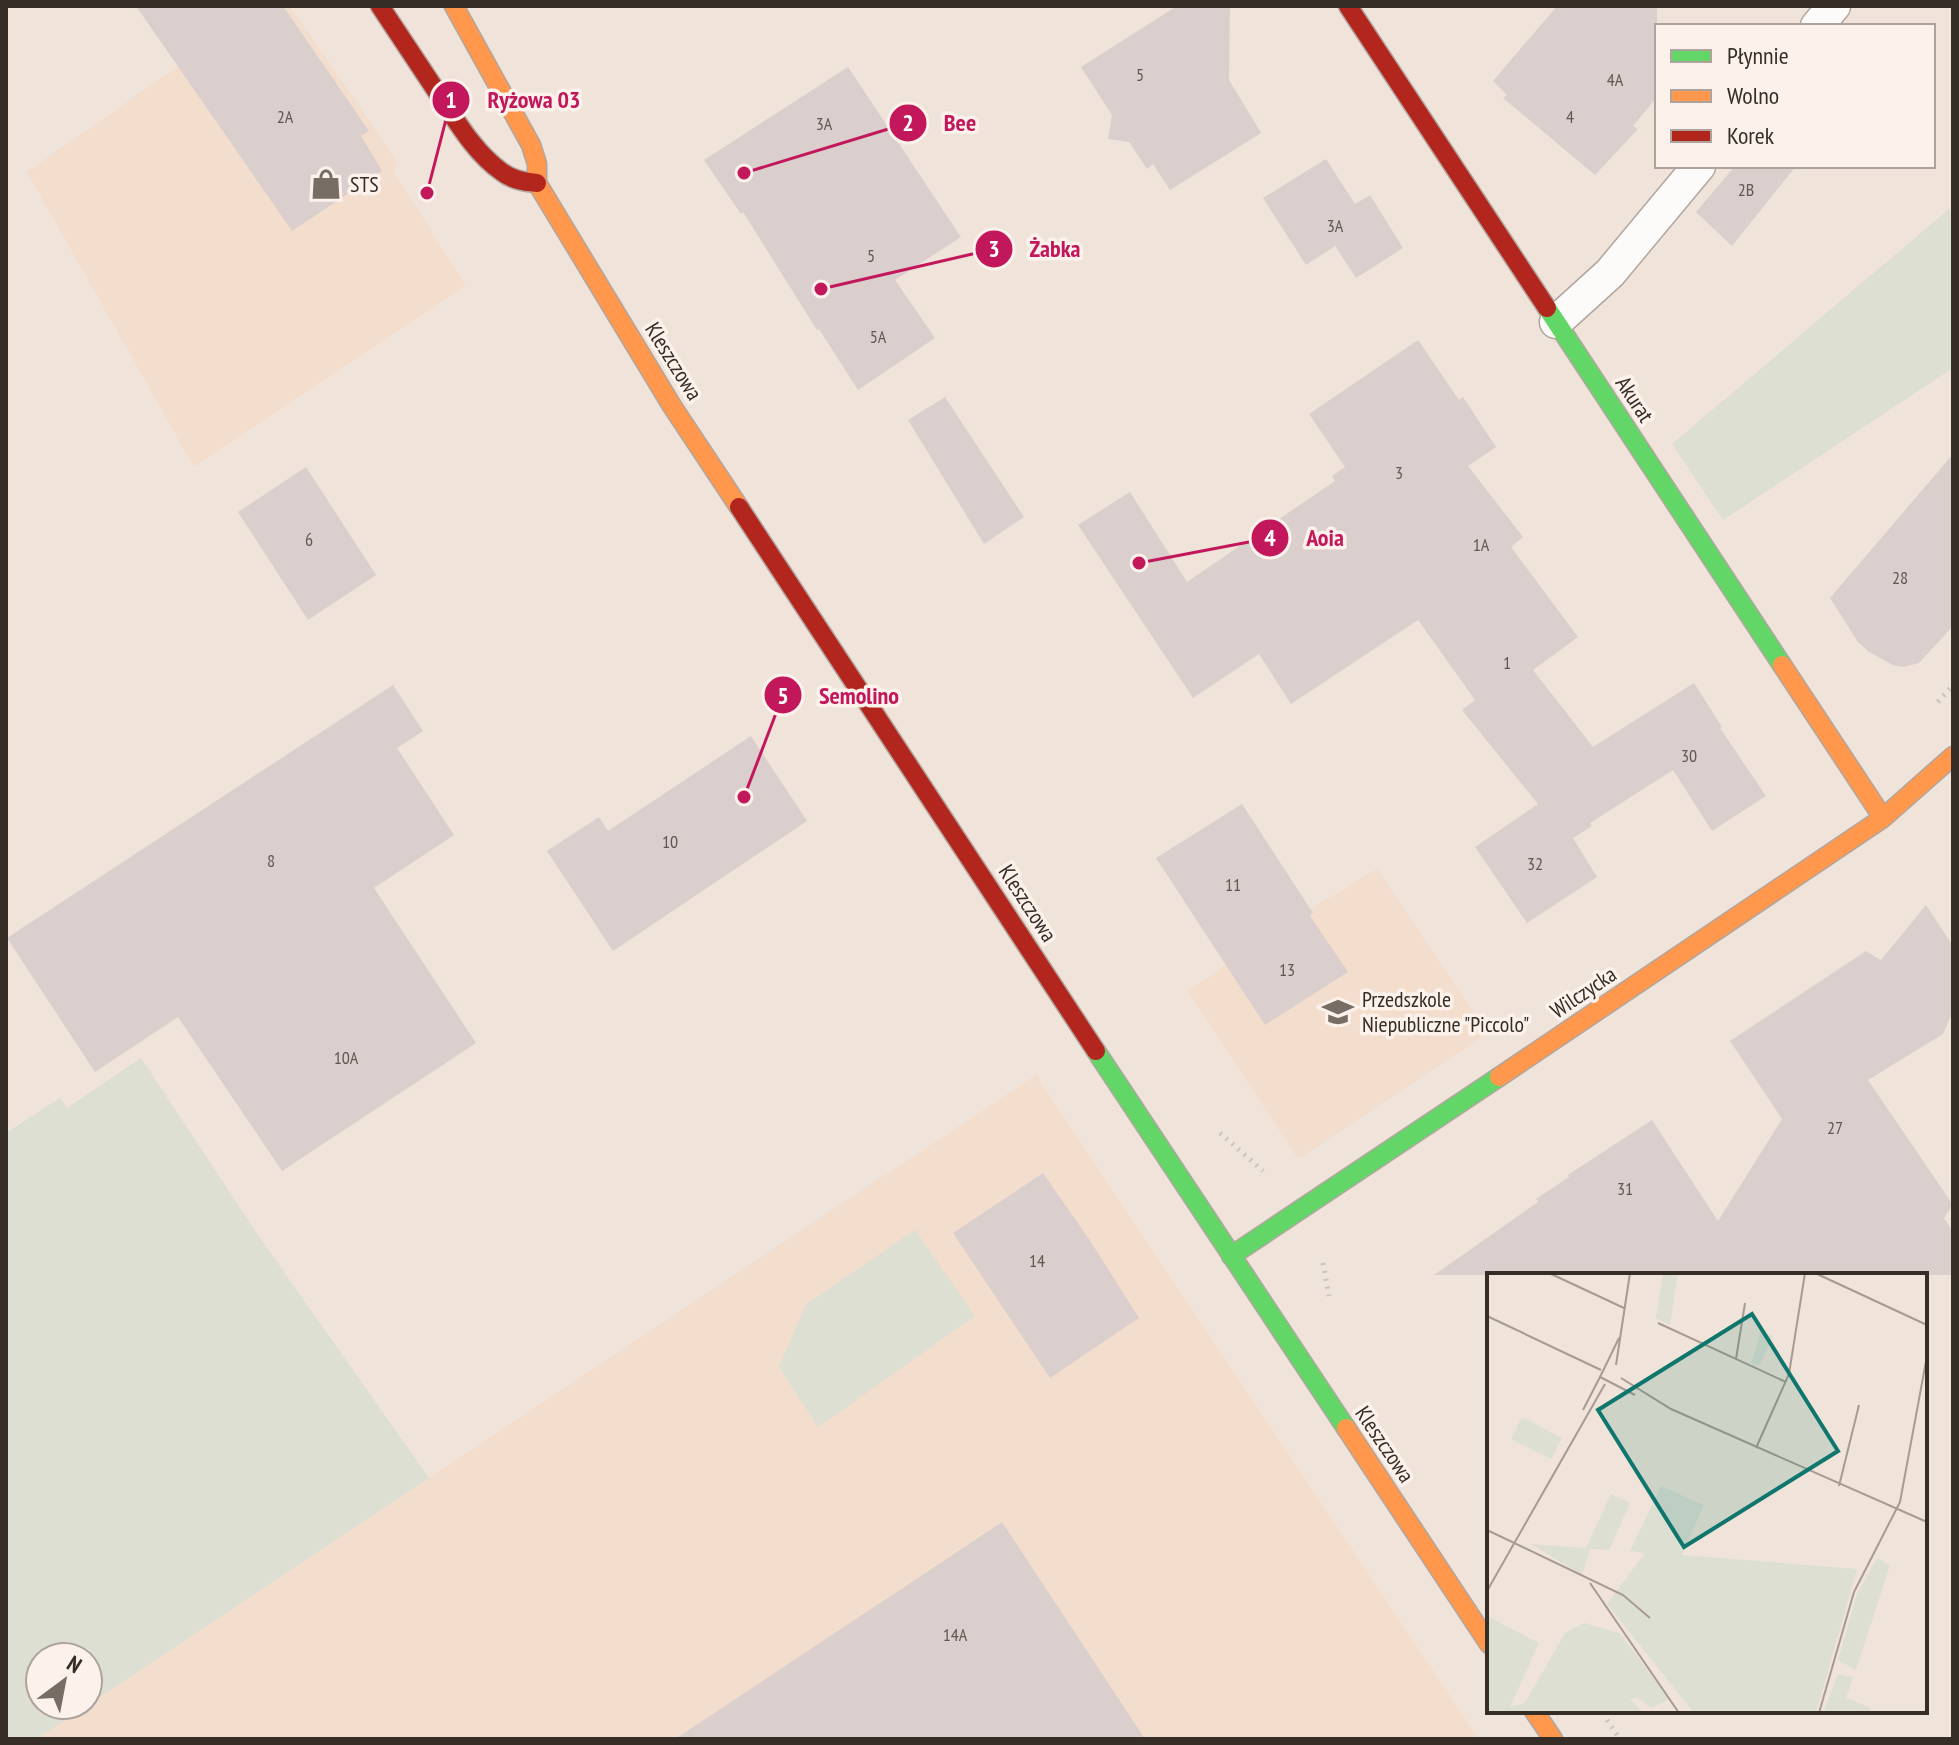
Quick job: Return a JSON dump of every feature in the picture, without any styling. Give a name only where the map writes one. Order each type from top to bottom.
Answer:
[{"type":"main road","points":[[380,6],[473,144],[514,180],[537,183]]},
{"type":"main road","name":"Kleszczowa","points":[[454,6],[531,145],[539,172],[537,183],[672,406],[1487,1641]]},
{"type":"main road","name":"Akurat","points":[[1348,6],[1883,818]]},
{"type":"main road","name":"Wilczycka","points":[[1231,1256],[1347,1181],[1883,818],[1953,756]]},
{"type":"main road","points":[[1535,1713],[1553,1739]]},
{"type":"lane","points":[[1819,24],[1834,6]]},
{"type":"lane","points":[[1556,322],[1610,273],[1697,168]]},
{"type":"shaded area","points":[[264,6],[288,6],[309,33],[396,160],[394,172],[466,286],[194,467],[27,172]]},
{"type":"shaded area","points":[[1949,209],[1953,215],[1953,368],[1723,520],[1672,444]]},
{"type":"shaded area","name":"Przedszkole Niepubliczne \"Piccolo\"","points":[[1377,869],[1488,1033],[1298,1159],[1187,991]]},
{"type":"shaded area","points":[[141,1058],[260,1238],[429,1478],[104,1694],[104,1641],[24,1641],[24,1721],[64,1721],[36,1739],[6,1739],[6,1133],[60,1098],[67,1108]]},
{"type":"shaded area","points":[[1036,1075],[1479,1739],[36,1739],[63,1721],[104,1721],[104,1694]]},
{"type":"shaded area","points":[[915,1230],[975,1316],[818,1427],[779,1367],[806,1304]]},
{"type":"building","points":[[136,6],[283,6],[369,131],[361,136],[382,171],[292,231]]},
{"type":"building","points":[[1177,6],[1230,6],[1229,80],[1261,133],[1170,190],[1153,164],[1147,169],[1129,142],[1108,139],[1112,115],[1081,67]]},
{"type":"building","points":[[1557,6],[1657,6],[1655,99],[1633,126],[1638,129],[1595,175],[1503,98],[1507,95],[1493,81]]},
{"type":"building","points":[[848,67],[961,237],[895,280],[935,338],[858,390],[743,212],[741,214],[704,160]]},
{"type":"building","points":[[1326,159],[1355,204],[1370,195],[1403,248],[1356,278],[1335,246],[1306,265],[1263,198]]},
{"type":"building","points":[[1733,168],[1794,168],[1732,246],[1696,212]]},
{"type":"building","points":[[1418,340],[1459,400],[1463,397],[1496,447],[1468,466],[1523,537],[1511,547],[1578,637],[1533,670],[1593,747],[1694,683],[1766,796],[1712,831],[1673,770],[1590,823],[1592,826],[1573,838],[1597,877],[1527,923],[1475,847],[1538,804],[1462,710],[1475,700],[1418,620],[1291,704],[1259,654],[1193,698],[1078,525],[1130,492],[1187,582],[1335,481],[1332,476],[1345,467],[1309,414]]},
{"type":"building","points":[[945,397],[1024,517],[984,544],[908,420]]},
{"type":"building","points":[[1953,454],[1953,626],[1919,663],[1903,667],[1893,665],[1858,642],[1830,598]]},
{"type":"building","points":[[306,467],[376,575],[308,620],[238,512]]},
{"type":"building","points":[[393,685],[423,731],[397,748],[454,835],[374,888],[476,1043],[282,1171],[178,1017],[95,1072],[7,938]]},
{"type":"building","points":[[751,736],[807,821],[613,951],[547,851],[599,817],[608,831]]},
{"type":"building","points":[[1242,804],[1348,972],[1265,1025],[1156,858]]},
{"type":"building","points":[[1926,905],[1953,946],[1953,1011],[1943,1034],[1868,1080],[1953,1205],[1944,1218],[1953,1232],[1953,1275],[1434,1275],[1538,1202],[1536,1199],[1568,1175],[1652,1120],[1718,1221],[1782,1119],[1730,1041],[1866,951],[1881,960]]},
{"type":"building","points":[[1043,1173],[1139,1318],[1050,1378],[953,1233]]},
{"type":"building","points":[[1002,1522],[1145,1739],[675,1739],[927,1572]]},
{"type":"traffic: fast","points":[[1547,308],[1782,665]]},
{"type":"traffic: fast","points":[[1096,1051],[1346,1428]]},
{"type":"traffic: fast","points":[[1231,1256],[1499,1077]]},
{"type":"traffic: slow","points":[[454,6],[531,145],[537,164],[537,183],[672,406],[739,507]]},
{"type":"traffic: slow","points":[[1782,665],[1883,818]]},
{"type":"traffic: slow","points":[[1499,1077],[1883,818],[1953,756]]},
{"type":"traffic: slow","points":[[1346,1428],[1487,1641]]},
{"type":"traffic: slow","points":[[1535,1713],[1553,1739]]},
{"type":"traffic: jam","points":[[380,6],[475,146],[506,175],[537,183]]},
{"type":"traffic: jam","points":[[1348,6],[1547,308]]},
{"type":"traffic: jam","points":[[739,507],[1096,1051]]},
{"type":"place","name":"Bee","points":[[744,173]]},
{"type":"place","name":"STS","points":[[326,184]]},
{"type":"place","name":"Ryżowa 03","points":[[427,193]]},
{"type":"place","name":"Żabka","points":[[821,289]]},
{"type":"place","name":"Aoia","points":[[1139,563]]},
{"type":"place","name":"Semolino","points":[[744,797]]},
{"type":"place","name":"Przedszkole Niepubliczne \"Piccolo\"","points":[[1338,1012]]}]
